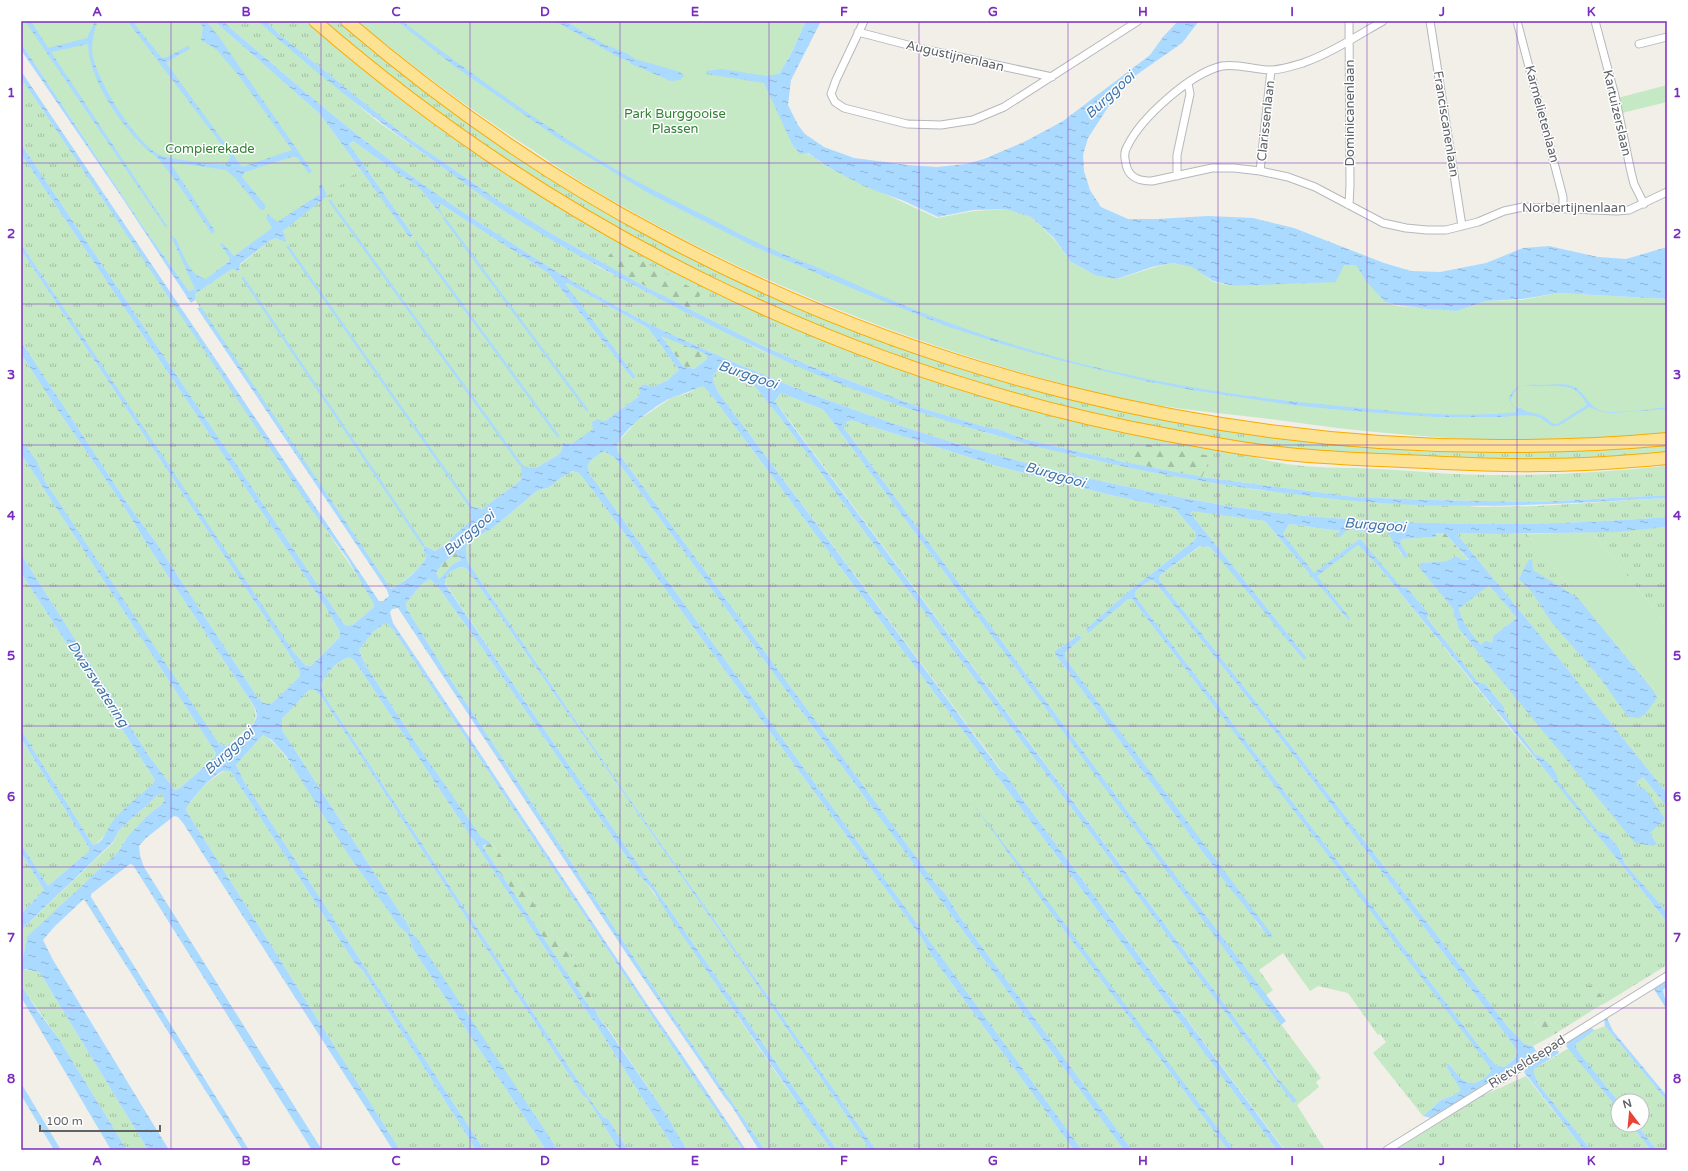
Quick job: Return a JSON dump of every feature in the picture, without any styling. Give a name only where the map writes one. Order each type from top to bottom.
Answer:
[{"type":"highway","points":[[315,21],[380,75],[464,139],[602,226],[650,253],[723,290],[804,326],[909,367],[1007,397],[1077,416],[1157,433],[1276,453],[1329,458],[1540,466],[1667,458]]},
{"type":"highway","points":[[347,21],[392,60],[475,122],[564,181],[657,235],[731,272],[810,308],[920,349],[1015,380],[1116,404],[1202,421],[1337,440],[1462,446],[1618,444],[1667,439]]},
{"type":"street","points":[[864,21],[836,80],[832,94],[834,102],[844,108],[907,124],[941,125],[973,120],[1004,107],[1138,21]]},
{"type":"street","name":"Dominicanenlaan","points":[[1349,21],[1349,205]]},
{"type":"street","name":"Norbertijnenlaan","points":[[1383,21],[1349,40],[1302,63],[1271,70],[1224,66],[1203,74],[1188,83],[1151,115],[1132,137],[1124,152],[1131,175],[1137,179],[1152,181],[1212,168],[1234,168],[1288,177],[1315,187],[1383,223],[1406,228],[1426,230],[1446,230],[1478,222],[1513,208],[1523,206],[1617,211],[1629,210],[1667,192]]},
{"type":"street","name":"Franciscanenlaan","points":[[1430,21],[1462,226]]},
{"type":"street","name":"Karmelietenlaan","points":[[1517,21],[1563,197],[1563,207]]},
{"type":"street","name":"Kartuizerslaan","points":[[1595,21],[1615,96],[1634,184],[1644,204]]},
{"type":"street","name":"Augustijnenlaan","points":[[858,32],[927,50],[1052,77]]},
{"type":"street","points":[[1639,44],[1667,37]]},
{"type":"street","name":"Clarissenlaan","points":[[1260,172],[1271,70]]},
{"type":"street","points":[[1177,176],[1177,155],[1190,94],[1188,83]]},
{"type":"street","name":"Rietveldsepad","points":[[1387,1150],[1667,976]]},
{"type":"green space","name":"Compierekade","points":[[21,21],[214,21],[320,114],[360,169],[327,196],[320,194],[234,256],[196,289],[189,291],[146,231],[21,43]]},
{"type":"green space","points":[[223,21],[258,21],[377,121],[499,207],[600,268],[758,349],[872,396],[986,433],[1088,459],[1190,479],[1259,490],[1370,502],[1483,507],[1539,506],[1667,498],[1667,517],[1528,524],[1482,524],[1342,519],[1274,513],[1188,499],[1063,472],[1003,457],[884,420],[768,377],[711,352],[654,326],[559,273],[454,206],[398,166],[321,105]]},
{"type":"green space","points":[[266,21],[305,21],[370,76],[437,127],[501,171],[566,212],[633,250],[770,318],[841,348],[913,374],[1034,412],[1083,424],[1198,447],[1247,455],[1268,461],[1314,467],[1512,475],[1578,473],[1667,466],[1667,495],[1539,502],[1355,497],[1202,477],[1124,462],[1024,439],[998,429],[986,427],[925,409],[805,364],[761,345],[642,285],[554,235],[499,201],[403,134],[279,34]]},
{"type":"green space","points":[[322,21],[340,21],[397,70],[483,134],[518,158],[657,240],[725,276],[861,334],[957,368],[1023,388],[1125,411],[1355,446],[1431,452],[1561,450],[1667,443],[1667,453],[1538,460],[1374,456],[1279,448],[1175,432],[1039,400],[935,369],[810,323],[704,275],[651,248],[526,174],[382,71]]},
{"type":"green space","name":"Park Burggooise Plassen","points":[[357,21],[806,21],[791,54],[779,74],[793,146],[799,153],[805,152],[827,167],[937,218],[974,211],[1007,209],[1031,217],[1054,239],[1071,262],[1097,276],[1118,279],[1171,263],[1193,267],[1213,282],[1233,286],[1294,282],[1344,263],[1357,265],[1367,281],[1385,302],[1398,306],[1457,311],[1486,301],[1522,300],[1558,293],[1667,299],[1667,433],[1597,440],[1526,443],[1351,430],[1146,403],[1058,383],[992,364],[861,319],[734,264],[672,233],[611,200],[511,136],[444,89]]},
{"type":"green space","points":[[21,78],[369,593],[374,607],[354,624],[347,626],[344,624],[21,144]]},
{"type":"green space","points":[[1667,85],[1667,102],[1622,113],[1618,98]]},
{"type":"green space","points":[[353,141],[420,189],[443,217],[438,205],[439,203],[548,273],[633,379],[636,377],[564,284],[567,283],[648,328],[679,370],[668,380],[653,387],[644,384],[638,397],[572,445],[562,450],[558,455],[536,468],[530,468],[522,475],[520,481],[482,509],[470,506],[471,521],[455,534],[446,544],[435,551],[423,545],[426,559],[421,566],[399,585],[391,589],[195,300],[195,294],[232,269],[239,271],[240,265],[269,241],[276,238],[286,240],[283,232],[288,226],[360,169],[410,237],[413,237],[349,144]]},
{"type":"green space","points":[[21,154],[325,606],[340,632],[339,638],[311,666],[306,666],[293,651],[255,597],[21,244]]},
{"type":"green space","points":[[618,248],[701,293],[692,310],[605,265],[609,255]]},
{"type":"green space","points":[[21,250],[299,670],[300,676],[271,704],[264,703],[258,698],[155,541],[127,503],[21,341]]},
{"type":"green space","points":[[660,335],[706,354],[707,359],[694,369],[683,366]]},
{"type":"green space","points":[[21,354],[123,505],[150,549],[252,704],[256,718],[255,722],[227,746],[219,744],[212,735],[45,481],[37,461],[21,440]]},
{"type":"green space","points":[[725,368],[750,380],[785,424],[1293,1103],[1295,1103],[1264,1057],[775,401],[781,393],[822,409],[826,413],[1321,1078],[1316,1082],[1319,1087],[1297,1105],[1325,1150],[1284,1149],[1026,804],[1005,773],[718,392],[713,377],[716,372]]},
{"type":"green space","points":[[703,386],[1277,1150],[1234,1150],[1046,906],[1228,1150],[1132,1150],[960,917],[945,893],[936,884],[619,454],[617,449],[618,442],[637,421],[671,398],[688,393]]},
{"type":"green space","points":[[851,420],[997,466],[1106,494],[1175,509],[1196,533],[1195,540],[1129,591],[1086,629],[1088,632],[1128,599],[1132,599],[1490,1066],[1491,1071],[1489,1074],[1476,1082],[1467,1082],[1460,1077],[1449,1064],[1446,1066],[1462,1090],[1457,1094],[1441,1100],[1423,1116],[1373,1053],[1386,1042],[1380,1034],[1378,1035],[1348,993],[1318,986],[1310,991],[1283,953],[1259,970],[1273,990],[1266,995],[1160,855],[844,428],[845,423]],"holes":[[[1079,635],[1082,638],[1065,653],[1065,658],[1272,936],[1259,926],[1245,904],[1231,890],[1055,654],[1055,651]]]},
{"type":"green space","points":[[1135,442],[1211,456],[1202,477],[1124,462]]},
{"type":"green space","points":[[604,451],[615,458],[1124,1150],[1082,1150],[589,473],[588,465],[591,460]]},
{"type":"green space","points":[[21,454],[216,753],[214,758],[176,790],[149,756],[21,554]]},
{"type":"green space","points":[[572,471],[579,473],[594,492],[923,940],[931,955],[1074,1150],[876,1150],[617,781],[467,561],[466,546],[473,539],[494,527],[538,490],[548,488]]},
{"type":"green space","points":[[1192,510],[1265,521],[1349,621],[1350,618],[1316,576],[1358,545],[1380,568],[1520,741],[1566,795],[1667,922],[1667,965],[1607,1002],[1592,985],[1580,988],[1596,1008],[1558,1032],[1544,1015],[1535,1023],[1548,1038],[1533,1046],[1524,1045],[1508,1027],[1288,742],[1159,580],[1160,575],[1201,546],[1210,547],[1307,658],[1191,514]]},
{"type":"green space","points":[[1289,524],[1340,531],[1389,532],[1401,554],[1408,555],[1400,543],[1402,539],[1436,537],[1436,533],[1456,556],[1447,561],[1421,563],[1420,567],[1454,610],[1456,620],[1464,636],[1657,844],[1650,833],[1648,795],[1645,789],[1638,786],[1637,782],[1643,777],[1667,807],[1667,912],[1625,864],[1619,848],[1607,834],[1598,831],[1557,781],[1557,777],[1550,765],[1543,758],[1535,754],[1505,714],[1504,707],[1485,684],[1478,682],[1427,618],[1428,613],[1407,588],[1402,588],[1358,540],[1314,574],[1283,534]]},
{"type":"green space","points":[[1667,527],[1667,626],[1592,532]]},
{"type":"green space","points":[[1592,532],[1667,626],[1667,705],[1527,534]]},
{"type":"green space","points":[[1436,533],[1445,533],[1469,561],[1459,558],[1454,554]]},
{"type":"green space","points":[[1456,533],[1527,534],[1667,705],[1667,793],[1553,651]]},
{"type":"green space","points":[[456,553],[461,560],[453,564],[439,579],[436,573],[443,563]]},
{"type":"green space","points":[[460,567],[466,568],[470,573],[870,1150],[837,1150],[553,742],[445,583],[445,579],[450,572]]},
{"type":"green space","points":[[21,573],[155,780],[154,784],[112,822],[108,832],[95,845],[93,845],[21,730]]},
{"type":"green space","points":[[430,579],[438,587],[478,642],[637,872],[670,916],[749,1034],[832,1150],[765,1150],[666,1006],[447,674],[407,609],[406,603],[421,585]]},
{"type":"green space","points":[[1151,580],[1154,581],[1287,747],[1518,1051],[1511,1062],[1504,1067],[1496,1065],[1480,1047],[1135,596],[1135,592],[1140,587]]},
{"type":"green space","points":[[1489,584],[1517,618],[1493,636],[1492,643],[1481,645],[1462,619],[1459,609]]},
{"type":"green space","points":[[384,624],[387,624],[394,631],[743,1150],[687,1150],[664,1111],[608,1028],[599,1018],[594,1007],[586,979],[499,853],[490,842],[481,838],[416,743],[365,664],[359,650],[373,632]]},
{"type":"green space","points":[[347,657],[354,660],[591,1018],[597,1024],[675,1150],[628,1150],[608,1119],[603,1117],[594,1105],[324,695],[321,685],[326,676],[335,666]]},
{"type":"green space","points":[[309,690],[315,690],[321,696],[583,1096],[587,1098],[619,1150],[558,1150],[410,932],[410,928],[282,730],[282,719]]},
{"type":"green space","points":[[263,735],[272,741],[295,769],[348,853],[408,934],[413,949],[546,1150],[484,1150],[244,781],[236,765]]},
{"type":"green space","points":[[21,738],[89,848],[89,851],[48,886],[21,844]]},
{"type":"green space","points":[[228,770],[354,962],[363,971],[476,1150],[400,1150],[187,812],[186,809],[198,792],[211,780]]},
{"type":"green space","points":[[161,794],[164,796],[164,801],[128,836],[119,851],[28,937],[21,964],[21,930],[113,843],[119,830]]},
{"type":"green space","points":[[487,844],[491,844],[499,853],[586,979],[594,1007],[591,1009],[483,847]]},
{"type":"green space","points":[[21,852],[44,890],[21,914]]},
{"type":"green space","points":[[23,969],[40,973],[148,1150],[127,1150],[59,1039],[21,985],[21,970]]},
{"type":"green space","points":[[1592,985],[1607,1002],[1596,1008],[1579,988]]},
{"type":"green space","points":[[1544,1015],[1558,1032],[1548,1038],[1535,1023]]},
{"type":"green space","points":[[1605,1026],[1667,1101],[1667,1150],[1657,1150],[1643,1133],[1650,1133],[1650,1093],[1612,1093],[1577,1050],[1576,1044],[1595,1030]]},
{"type":"green space","points":[[1569,1048],[1610,1099],[1610,1133],[1637,1133],[1651,1150],[1591,1150],[1539,1085],[1534,1069]]},
{"type":"green space","points":[[1526,1076],[1584,1150],[1396,1150],[1482,1096]]},
{"type":"water","points":[[25,21],[31,21],[48,48],[87,38],[95,21],[98,21],[95,28],[92,51],[100,77],[127,123],[148,147],[158,154],[180,160],[225,165],[231,157],[129,23],[132,21],[161,57],[165,58],[188,46],[190,49],[168,61],[167,64],[242,167],[292,150],[239,76],[217,50],[201,40],[203,27],[199,21],[206,21],[219,37],[312,171],[309,174],[297,157],[291,157],[245,172],[242,177],[266,206],[264,210],[261,210],[235,178],[226,170],[176,163],[171,164],[215,231],[212,234],[187,196],[156,156],[145,148],[124,125],[115,112],[94,71],[88,44],[51,52],[167,226],[166,228]]},
{"type":"water","points":[[214,21],[223,21],[302,89],[378,151],[418,181],[462,212],[541,262],[616,306],[654,326],[768,377],[884,420],[1003,457],[1063,472],[1188,499],[1274,513],[1342,519],[1482,524],[1528,524],[1667,517],[1667,527],[1615,532],[1499,534],[1456,533],[1667,793],[1667,807],[1643,777],[1637,782],[1638,786],[1645,789],[1665,819],[1650,833],[1657,844],[1653,846],[1635,843],[1459,629],[1454,610],[1419,567],[1421,563],[1447,561],[1456,556],[1463,560],[1469,560],[1445,533],[1436,533],[1436,537],[1402,539],[1400,543],[1408,555],[1407,558],[1405,558],[1394,543],[1388,532],[1347,530],[1340,537],[1337,536],[1340,531],[1289,524],[1283,534],[1314,573],[1358,540],[1361,540],[1402,588],[1407,588],[1429,614],[1427,618],[1478,682],[1485,684],[1504,707],[1505,714],[1535,754],[1543,758],[1550,765],[1556,773],[1558,781],[1598,831],[1607,834],[1619,848],[1625,864],[1667,912],[1667,922],[1380,568],[1358,545],[1317,576],[1350,618],[1349,621],[1265,521],[1192,511],[1191,514],[1307,658],[1304,660],[1210,547],[1200,546],[1160,575],[1159,580],[1288,742],[1508,1027],[1524,1044],[1533,1046],[1536,1051],[1431,1118],[1423,1116],[1441,1100],[1457,1094],[1461,1090],[1446,1066],[1449,1064],[1463,1080],[1471,1083],[1481,1080],[1488,1075],[1491,1071],[1489,1066],[1132,599],[1128,599],[1088,633],[1086,629],[1129,591],[1195,540],[1196,533],[1175,509],[1106,494],[997,466],[851,420],[845,423],[844,428],[1160,855],[1286,1021],[1281,1025],[826,413],[822,409],[781,393],[775,401],[789,421],[1264,1057],[1276,1076],[1297,1101],[1293,1103],[785,424],[750,380],[725,368],[716,372],[713,377],[718,392],[1001,771],[1005,773],[1026,804],[1284,1150],[1277,1150],[703,386],[671,398],[650,411],[621,437],[617,446],[619,454],[936,884],[945,893],[960,917],[1132,1150],[1124,1150],[615,458],[604,451],[591,460],[588,465],[589,473],[1082,1150],[1074,1150],[931,955],[923,940],[594,492],[579,473],[572,471],[548,488],[538,490],[494,527],[473,539],[466,546],[467,561],[617,781],[876,1150],[870,1150],[470,573],[466,568],[460,567],[450,572],[445,579],[445,584],[837,1150],[832,1150],[810,1121],[654,892],[637,872],[478,642],[438,587],[430,579],[421,585],[406,603],[407,609],[447,674],[666,1006],[765,1150],[759,1150],[731,1105],[634,965],[398,608],[392,609],[390,612],[393,623],[746,1150],[743,1150],[686,1067],[394,631],[387,624],[384,624],[373,632],[359,650],[365,664],[416,743],[481,837],[490,842],[491,844],[484,845],[483,847],[591,1009],[594,1007],[599,1018],[664,1111],[687,1150],[675,1150],[597,1024],[591,1018],[354,660],[349,657],[336,664],[326,676],[321,685],[324,695],[594,1105],[603,1117],[608,1119],[628,1150],[619,1150],[587,1098],[583,1096],[321,696],[315,690],[309,690],[282,719],[282,730],[410,928],[410,932],[417,938],[558,1150],[546,1150],[413,949],[408,934],[399,926],[348,854],[286,756],[272,740],[263,735],[236,765],[244,781],[484,1150],[476,1150],[363,971],[354,962],[230,771],[222,771],[212,778],[192,800],[186,809],[187,812],[400,1150],[393,1150],[183,823],[178,817],[174,816],[146,838],[139,846],[144,867],[322,1150],[312,1150],[133,865],[130,864],[91,894],[91,897],[249,1150],[243,1150],[84,899],[55,926],[43,940],[53,960],[169,1150],[148,1150],[40,973],[26,969],[21,970],[27,937],[119,851],[128,836],[147,816],[161,805],[164,801],[164,797],[161,794],[158,795],[119,830],[113,842],[21,930],[21,914],[44,890],[21,852],[21,844],[48,886],[89,851],[89,848],[21,738],[21,730],[93,845],[100,842],[116,817],[153,784],[155,780],[21,573],[21,554],[149,756],[174,789],[176,790],[180,788],[214,758],[216,753],[21,454],[21,440],[37,461],[45,481],[219,744],[227,746],[252,727],[257,716],[250,700],[150,549],[123,505],[21,354],[21,341],[127,503],[155,541],[258,698],[264,703],[271,704],[300,676],[299,670],[286,649],[21,250],[21,244],[293,651],[306,666],[311,666],[339,638],[340,632],[325,606],[21,154],[21,144],[344,624],[347,626],[354,624],[374,607],[374,604],[347,558],[309,506],[21,78],[21,71],[379,601],[383,601],[389,596],[387,590],[197,308],[201,307],[391,589],[410,576],[426,559],[423,545],[435,551],[446,544],[455,534],[471,521],[470,506],[482,509],[520,481],[522,475],[521,465],[536,468],[558,455],[562,450],[563,443],[572,444],[593,429],[592,422],[598,419],[605,421],[638,397],[640,393],[639,388],[644,384],[653,387],[668,380],[679,370],[648,328],[567,283],[565,284],[636,377],[633,379],[548,273],[439,203],[438,205],[444,218],[420,189],[353,141],[349,144],[413,235],[410,238],[320,114]],"holes":[[[661,336],[706,354],[707,359],[694,369],[683,366]],[[456,553],[461,560],[453,564],[439,579],[436,573],[443,563]],[[1151,580],[1154,581],[1287,747],[1518,1051],[1515,1058],[1509,1064],[1504,1067],[1496,1065],[1480,1047],[1135,596],[1135,592]],[[1489,585],[1517,618],[1493,636],[1492,643],[1485,641],[1481,645],[1462,619],[1459,609]]]},
{"type":"water","points":[[258,21],[266,21],[279,34],[403,134],[499,201],[554,235],[642,285],[761,345],[805,364],[925,409],[986,427],[998,429],[1024,439],[1124,462],[1202,477],[1355,497],[1539,502],[1667,495],[1667,498],[1554,504],[1442,506],[1367,502],[1241,487],[1178,477],[1054,451],[932,416],[872,396],[791,364],[713,327],[601,268],[501,209],[369,113],[301,59]]},
{"type":"water","points":[[397,21],[402,21],[492,88],[612,168],[741,235],[903,305],[998,340],[1044,354],[1138,377],[1186,386],[1234,394],[1377,410],[1471,415],[1518,412],[1514,406],[1545,417],[1557,424],[1587,405],[1579,393],[1564,386],[1522,386],[1562,384],[1576,388],[1593,406],[1602,411],[1624,412],[1667,407],[1667,409],[1612,413],[1602,412],[1589,407],[1558,426],[1552,426],[1539,417],[1526,415],[1500,417],[1435,417],[1353,411],[1291,405],[1192,390],[1145,381],[1051,358],[949,327],[868,295],[755,247],[650,194],[562,141],[454,66]]},
{"type":"water","points":[[555,21],[565,21],[604,44],[628,54],[635,59],[680,72],[684,76],[680,80],[671,81],[631,64],[629,61],[620,58]]},
{"type":"water","name":"Burggooi","points":[[806,21],[821,21],[791,80],[788,105],[798,125],[805,134],[824,147],[854,158],[937,167],[966,164],[984,159],[1026,141],[1063,121],[1150,55],[1163,37],[1178,21],[1199,21],[1182,43],[1132,78],[1114,98],[1088,138],[1083,155],[1084,171],[1090,190],[1101,207],[1128,219],[1208,216],[1253,218],[1294,228],[1384,263],[1411,271],[1440,272],[1486,263],[1523,248],[1549,246],[1598,257],[1626,259],[1667,247],[1667,299],[1558,293],[1522,299],[1486,301],[1457,311],[1427,309],[1385,302],[1366,281],[1356,265],[1344,265],[1336,282],[1233,286],[1213,281],[1192,267],[1172,263],[1152,267],[1117,279],[1097,276],[1071,262],[1054,238],[1031,217],[1006,209],[973,210],[938,217],[904,201],[866,187],[828,167],[808,153],[800,154],[793,146],[764,83],[707,74],[706,71],[722,69],[766,76],[779,74],[791,54]]},
{"type":"water","points":[[21,43],[146,231],[189,291],[195,289],[171,236],[176,239],[191,269],[200,277],[206,279],[229,261],[229,257],[220,244],[222,243],[234,256],[272,228],[266,218],[268,214],[277,222],[320,194],[319,186],[322,184],[327,196],[283,231],[286,240],[285,242],[276,238],[269,241],[240,264],[239,271],[232,269],[195,294],[195,300],[191,303],[125,202],[21,50]]},
{"type":"water","points":[[1521,386],[1512,396],[1511,402],[1509,400],[1511,394]]},
{"type":"water","points":[[1532,559],[1533,570],[1578,598],[1653,690],[1657,698],[1645,714],[1639,718],[1629,717],[1626,714],[1598,675],[1552,623],[1532,592],[1519,579],[1528,561]]},
{"type":"water","points":[[1079,635],[1082,638],[1065,653],[1065,658],[1273,936],[1270,938],[1231,890],[1055,654],[1055,651]]},
{"type":"water","points":[[971,801],[1234,1150],[1228,1150],[1046,906]]},
{"type":"water","points":[[1667,981],[1667,986],[1663,990],[1667,1010],[1654,989]]},
{"type":"water","points":[[21,985],[37,1010],[59,1039],[127,1150],[111,1150],[21,997]]},
{"type":"water","points":[[1607,1018],[1613,1031],[1667,1096],[1667,1101],[1605,1026],[1604,1020]]},
{"type":"water","points":[[1591,1028],[1595,1030],[1576,1044],[1577,1050],[1612,1093],[1610,1093],[1610,1099],[1566,1046],[1568,1042]]},
{"type":"water","points":[[1557,1049],[1559,1053],[1534,1069],[1534,1073],[1539,1085],[1591,1150],[1584,1150],[1524,1072],[1527,1068]]},
{"type":"water","points":[[21,1083],[61,1150],[54,1150],[21,1095]]},
{"type":"water","points":[[1637,1133],[1643,1133],[1657,1150],[1651,1150]]},
{"type":"waterway","points":[[330,201],[521,465]]},
{"type":"waterway","points":[[444,218],[587,410]]},
{"type":"waterway","points":[[416,242],[558,436]]},
{"type":"waterway","points":[[288,247],[470,506]]},
{"type":"waterway","points":[[243,278],[423,545]]},
{"type":"water label","name":"Dwarswatering","points":[[98,684]]}]
